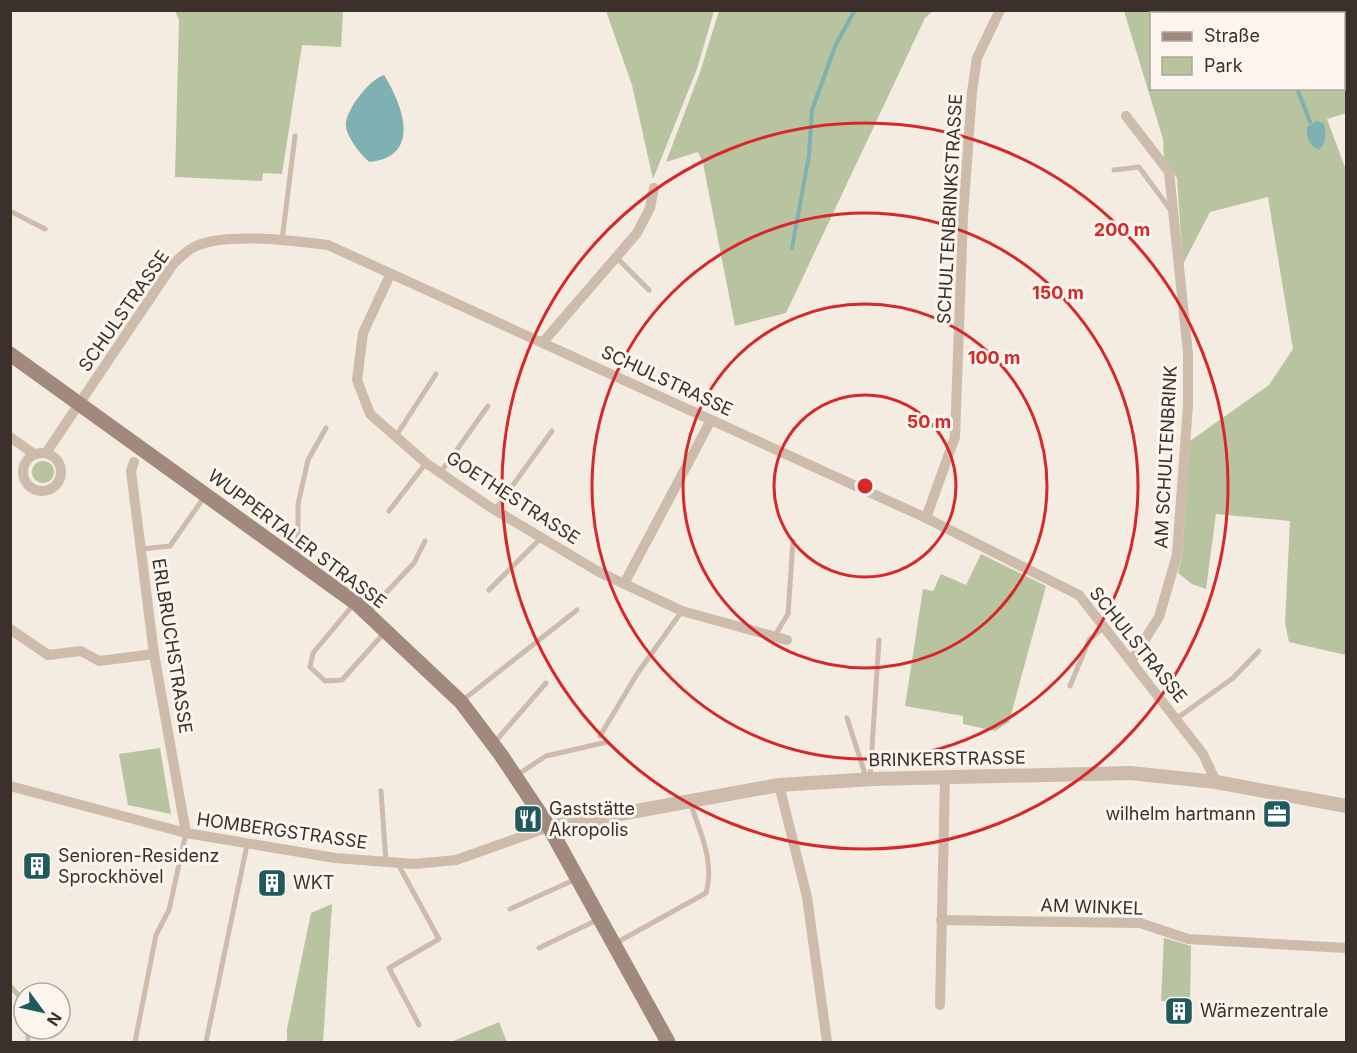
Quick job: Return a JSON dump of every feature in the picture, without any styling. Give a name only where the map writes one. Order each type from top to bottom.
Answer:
[{"type":"main road","name":"WUPPERTALER STRASSE","points":[[10,354],[355,602],[460,702],[493,745],[549,827],[669,1042]]},
{"type":"street","name":"SCHULTENBRINKSTRASSE","points":[[926,518],[955,436],[963,216],[972,92],[977,58],[1000,10]]},
{"type":"street","name":"AM SCHULTENBRINK","points":[[1126,116],[1169,172],[1188,353],[1188,405],[1177,555],[1159,617],[1131,660]]},
{"type":"street","points":[[544,341],[637,233],[650,208],[654,188]]},
{"type":"street","name":"SCHULSTRASSE","points":[[46,453],[174,263],[186,252],[197,245],[217,240],[282,240],[328,245],[390,275],[544,341],[926,518],[1079,595],[1203,754],[1216,782]]},
{"type":"street","name":"GOETHESTRASSE","points":[[390,275],[363,333],[357,380],[370,414],[426,463],[494,510],[599,572],[682,610],[787,640]]},
{"type":"street","points":[[625,582],[711,420]]},
{"type":"street","points":[[10,437],[34,454]]},
{"type":"street","points":[[46,453],[56,458],[61,468],[60,480],[52,488],[42,491],[31,488],[23,479],[22,470],[26,460],[34,454],[46,453]]},
{"type":"street","name":"ERLBRUCHSTRASSE","points":[[134,462],[131,471],[154,654],[186,833]]},
{"type":"street","points":[[10,481],[23,479]]},
{"type":"street","points":[[10,629],[48,655],[81,651],[99,661],[154,654]]},
{"type":"street","name":"BRINKERSTRASSE","points":[[549,827],[779,785],[868,779],[1130,773],[1216,782],[1347,806]]},
{"type":"street","points":[[940,1005],[945,778]]},
{"type":"street","points":[[779,785],[807,897],[827,1042]]},
{"type":"street","name":"HOMBERGSTRASSE","points":[[10,786],[186,833],[335,858],[422,864],[456,860],[549,827]]},
{"type":"street","name":"AM WINKEL","points":[[941,920],[1140,923],[1188,939],[1347,948]]},
{"type":"lane","points":[[282,240],[295,136]]},
{"type":"lane","points":[[1114,170],[1138,167],[1173,213]]},
{"type":"lane","points":[[10,211],[45,229]]},
{"type":"lane","points":[[616,257],[649,290]]},
{"type":"lane","points":[[396,435],[436,374]]},
{"type":"lane","points":[[441,472],[488,406]]},
{"type":"lane","points":[[297,560],[301,493],[308,460],[326,428]]},
{"type":"lane","points":[[494,510],[552,431]]},
{"type":"lane","points":[[389,511],[426,463]]},
{"type":"lane","points":[[141,549],[170,546],[207,495]]},
{"type":"lane","points":[[489,590],[541,538]]},
{"type":"lane","points":[[367,613],[414,563],[425,540]]},
{"type":"lane","points":[[774,637],[788,614],[793,541]]},
{"type":"lane","points":[[355,602],[313,653],[310,667],[325,681],[342,680],[386,631]]},
{"type":"lane","points":[[460,702],[577,610]]},
{"type":"lane","points":[[600,736],[638,674],[682,610]]},
{"type":"lane","points":[[1070,686],[1089,640],[1105,626]]},
{"type":"lane","points":[[868,779],[879,640]]},
{"type":"lane","points":[[1176,719],[1225,685],[1259,651]]},
{"type":"lane","points":[[493,745],[518,719],[546,683]]},
{"type":"lane","points":[[847,718],[868,779]]},
{"type":"lane","points":[[515,776],[546,756],[607,742]]},
{"type":"lane","points":[[381,790],[392,862],[439,939],[388,968],[419,1025]]},
{"type":"lane","points":[[614,944],[705,893],[710,869],[708,857],[689,800]]},
{"type":"lane","points":[[135,1042],[156,935],[170,910],[186,833]]},
{"type":"lane","points":[[206,1042],[247,844]]},
{"type":"lane","points":[[510,909],[578,878]]},
{"type":"lane","points":[[539,948],[600,918]]},
{"type":"green space","points":[[175,11],[343,11],[341,47],[302,45],[282,174],[263,173],[262,181],[175,177],[179,20]]},
{"type":"green space","points":[[606,11],[714,11],[697,69],[653,179],[632,85]]},
{"type":"green space","points":[[719,11],[933,11],[925,18],[786,313],[735,326],[703,163],[698,152],[666,162],[700,72]]},
{"type":"green space","points":[[1124,11],[1346,11],[1346,113],[1327,119],[1346,170],[1346,655],[1289,642],[1285,623],[1290,521],[1216,514],[1206,589],[1192,584],[1178,573],[1182,556],[1190,441],[1269,385],[1293,349],[1268,197],[1210,212],[1183,264],[1177,178],[1164,161],[1163,139]]},
{"type":"green space","points":[[43,461],[51,464],[54,472],[51,480],[43,483],[35,480],[32,472],[35,464]]},
{"type":"green space","points":[[981,554],[1046,586],[1009,722],[995,731],[963,724],[963,716],[905,706],[923,589],[933,591],[941,574],[966,585]]},
{"type":"green space","points":[[160,748],[171,814],[128,805],[119,754]]},
{"type":"green space","points":[[332,904],[323,1042],[287,1042],[287,1029],[311,913]]},
{"type":"green space","points":[[1164,938],[1191,946],[1190,1003],[1161,1001]]},
{"type":"green space","points":[[499,1022],[507,1042],[451,1042]]},
{"type":"water","points":[[384,75],[397,100],[404,127],[397,150],[387,158],[370,162],[352,141],[347,131],[346,120],[353,105],[365,89]]},
{"type":"water","points":[[1316,121],[1324,123],[1325,131],[1325,141],[1319,150],[1311,144],[1307,134],[1307,127]]},
{"type":"waterway","points":[[792,248],[809,155],[812,110],[836,44],[855,10]]},
{"type":"waterway","points":[[1298,90],[1310,122]]},
{"type":"place","name":"wilhelm hartmann","points":[[1277,814]]},
{"type":"place","name":"Gaststätte Akropolis","points":[[528,819]]},
{"type":"place","name":"Senioren-Residenz Sprockhövel","points":[[37,866]]},
{"type":"place","name":"WKT","points":[[272,883]]},
{"type":"place","name":"Wärmezentrale","points":[[1179,1011]]}]
